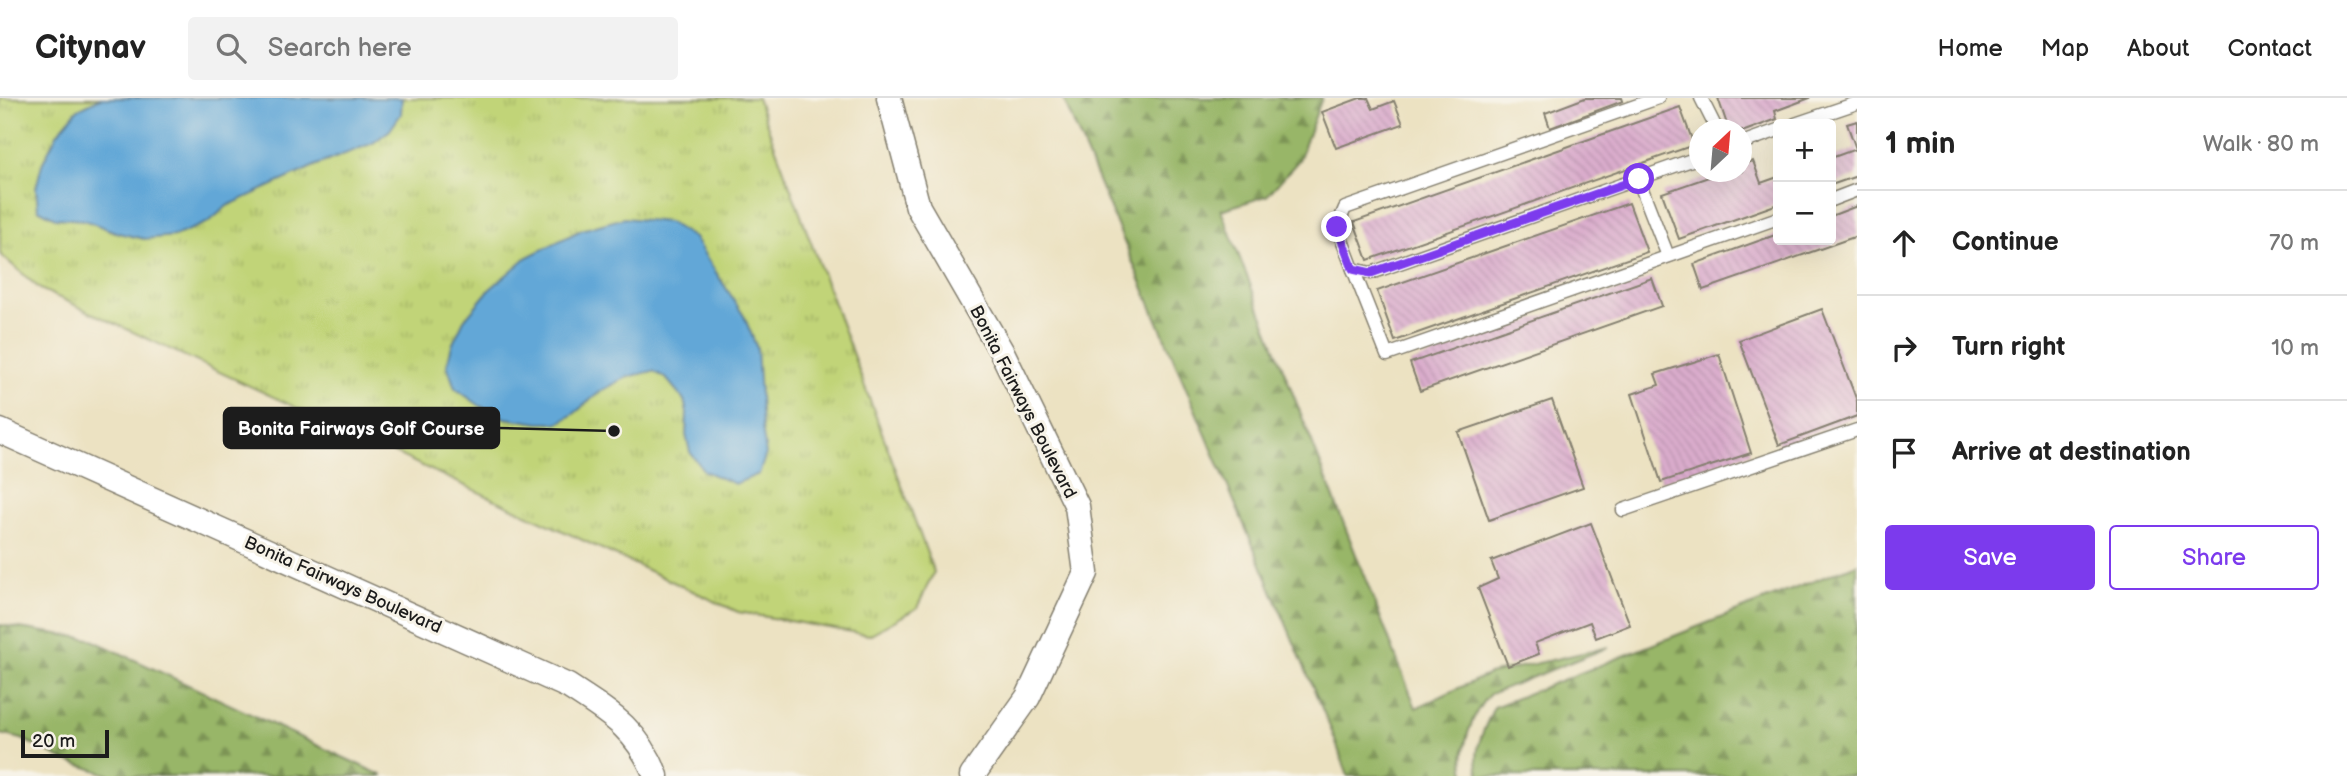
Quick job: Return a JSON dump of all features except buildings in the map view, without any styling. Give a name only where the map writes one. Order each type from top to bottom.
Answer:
[{"type":"street","name":"Bonita Fairways Boulevard","points":[[888,98],[918,207],[1003,354],[1077,506],[1086,573],[1028,697],[972,776]]},
{"type":"street","name":"Bonita Fairways Boulevard","points":[[0,430],[568,686],[617,718],[646,752],[656,776]]},
{"type":"lane","points":[[1658,98],[1345,208],[1337,227],[1387,355],[1773,220]]},
{"type":"lane","points":[[1701,98],[1712,119]]},
{"type":"lane","points":[[1810,119],[1857,103]]},
{"type":"lane","points":[[1752,139],[1773,132]]},
{"type":"lane","points":[[1353,269],[1371,273],[1689,162]]},
{"type":"lane","points":[[1639,179],[1668,256]]},
{"type":"lane","points":[[1836,198],[1857,190]]},
{"type":"lane","points":[[1623,510],[1857,430]]},
{"type":"green space","points":[[0,98],[757,98],[934,572],[917,608],[869,635],[738,612],[40,289],[0,254]]},
{"type":"green space","points":[[1063,98],[1322,98],[1299,160],[1267,196],[1221,210],[1416,708],[1489,674],[1609,647],[1490,694],[1478,710],[1468,732],[1464,756],[1466,776],[1348,776],[1332,732]]},
{"type":"green space","points":[[1857,564],[1857,776],[1480,776],[1478,749],[1494,707]]},
{"type":"green space","points":[[0,625],[90,639],[383,776],[113,776],[64,760],[22,739],[0,734]]},
{"type":"water","points":[[100,98],[402,98],[401,114],[390,130],[373,143],[227,206],[209,222],[175,236],[144,239],[118,233],[84,220],[55,218],[38,209],[36,188],[42,164],[57,134],[78,109]]},
{"type":"water","points":[[624,218],[668,222],[694,238],[744,316],[757,348],[766,454],[759,474],[735,484],[704,471],[690,452],[684,400],[666,378],[653,371],[627,377],[601,391],[559,423],[505,418],[480,406],[455,388],[447,365],[452,345],[464,320],[489,290],[527,257],[581,230]]},
{"type":"place","name":"Bonita Fairways Golf Course","points":[[614,431]]},
{"type":"route","points":[[1337,227],[1353,269],[1371,273],[1639,179]]}]
